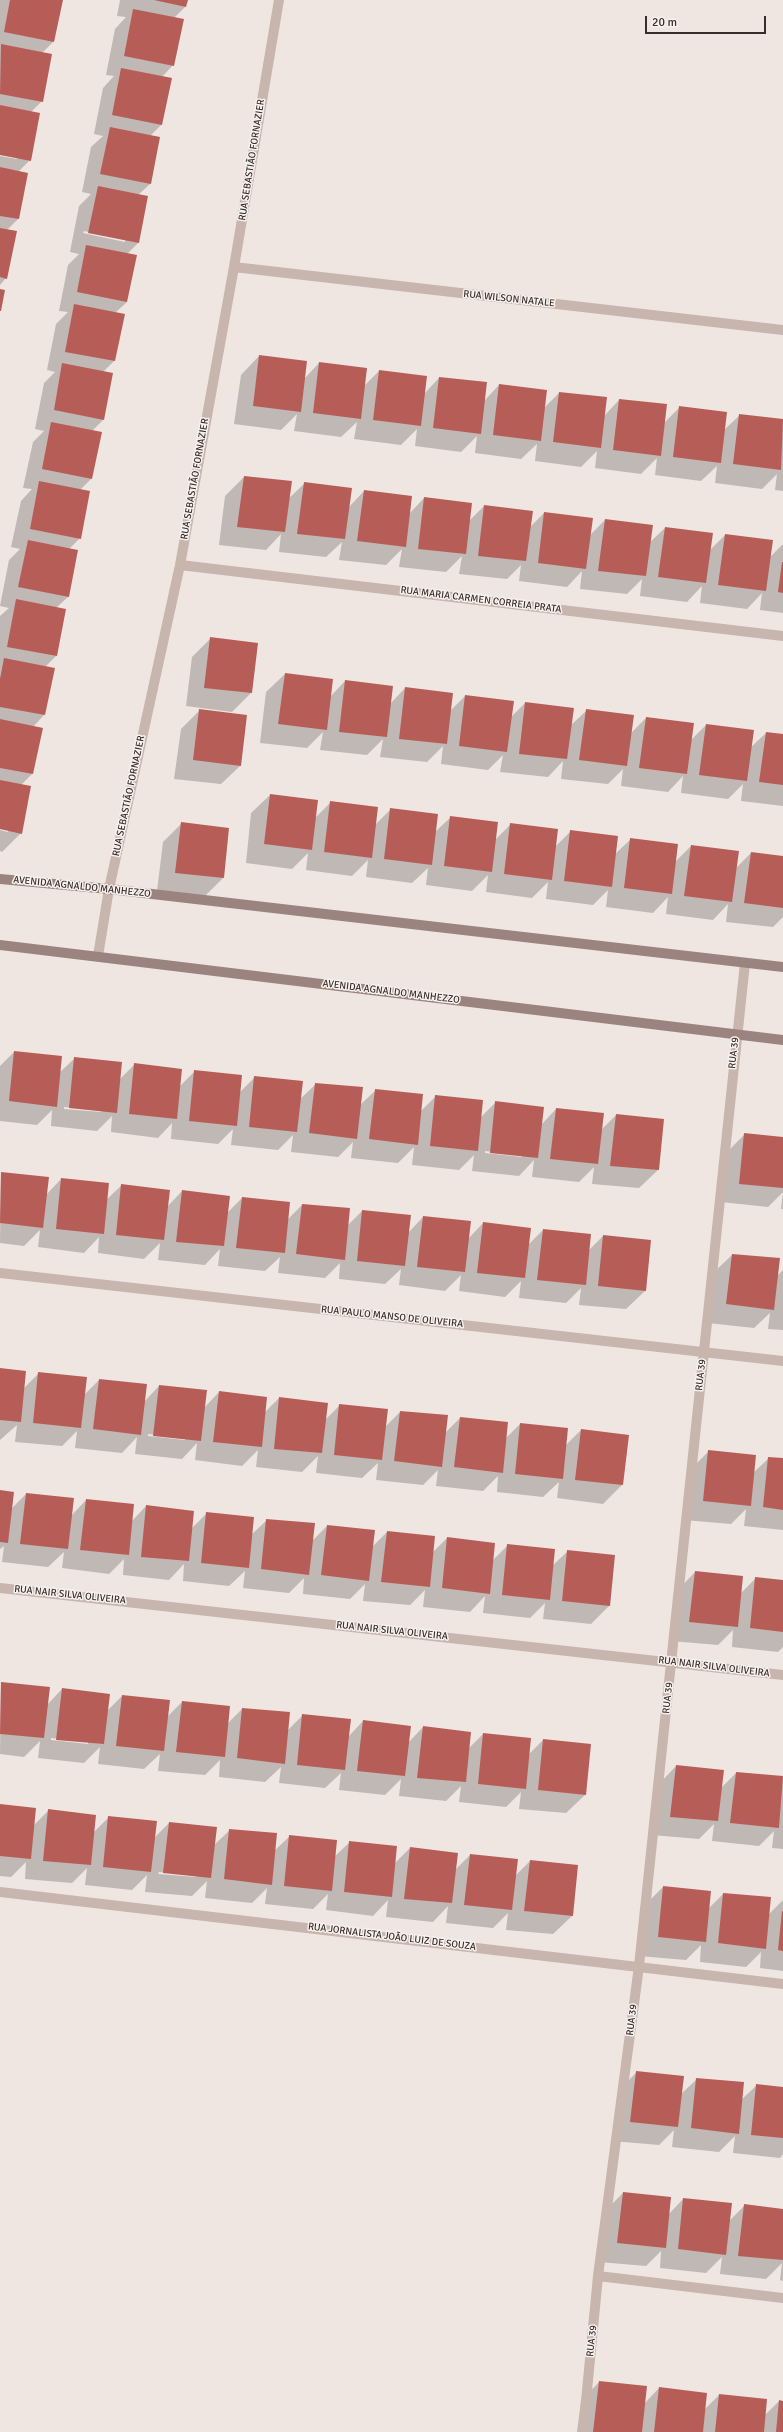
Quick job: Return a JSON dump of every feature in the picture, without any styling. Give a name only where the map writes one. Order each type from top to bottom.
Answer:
[{"type":"street","name":"RUA SEBASTIÃO FORNAZIER","points":[[98,956],[109,889],[180,565],[234,268],[279,0]]},
{"type":"street","name":"RUA WILSON NATALE","points":[[234,268],[783,330]]},
{"type":"street","name":"RUA MARIA CARMEN CORREIA PRATA","points":[[180,565],[783,636]]},
{"type":"street","name":"AVENIDA AGNALDO MANHEZZO","points":[[0,879],[109,889],[783,967]]},
{"type":"street","name":"AVENIDA AGNALDO MANHEZZO","points":[[0,945],[783,1040]]},
{"type":"street","name":"RUA 39","points":[[583,2432],[598,2276],[639,1966],[672,1662],[736,1035],[745,962]]},
{"type":"street","name":"RUA PAULO MANSO DE OLIVEIRA","points":[[0,1273],[783,1361]]},
{"type":"street","name":"RUA NAIR SILVA OLIVEIRA","points":[[0,1588],[783,1675]]},
{"type":"street","name":"RUA JORNALISTA JOÃO LUIZ DE SOUZA","points":[[0,1892],[783,1984]]},
{"type":"street","points":[[598,2276],[783,2298]]},
{"type":"building","points":[[10,0],[63,0],[54,42],[4,32]]},
{"type":"building","points":[[154,0],[188,0],[186,7]]},
{"type":"building","points":[[133,9],[184,19],[174,66],[124,56]]},
{"type":"building","points":[[1,44],[52,54],[43,102],[0,94]]},
{"type":"building","points":[[121,68],[172,78],[162,125],[112,115]]},
{"type":"building","points":[[0,105],[40,113],[31,161],[0,155]]},
{"type":"building","points":[[110,127],[160,137],[151,184],[100,174]]},
{"type":"building","points":[[0,167],[28,173],[19,219],[0,216]]},
{"type":"building","points":[[98,186],[148,196],[139,243],[88,233]]},
{"type":"building","points":[[0,228],[17,231],[7,279],[0,277]]},
{"type":"building","points":[[86,245],[137,255],[127,302],[77,292]]},
{"type":"building","points":[[0,289],[5,290],[1,311],[0,311]]},
{"type":"building","points":[[74,304],[125,314],[115,361],[65,352]]},
{"type":"building","points":[[259,355],[307,361],[301,412],[253,406]]},
{"type":"building","points":[[319,362],[367,368],[361,419],[313,413]]},
{"type":"building","points":[[62,363],[113,373],[104,420],[54,410]]},
{"type":"building","points":[[379,370],[427,376],[421,426],[373,420]]},
{"type":"building","points":[[439,377],[487,382],[481,434],[433,428]]},
{"type":"building","points":[[499,384],[547,390],[541,441],[493,435]]},
{"type":"building","points":[[559,392],[607,397],[601,448],[553,442]]},
{"type":"building","points":[[619,399],[667,404],[661,456],[613,450]]},
{"type":"building","points":[[679,406],[727,412],[721,463],[673,457]]},
{"type":"building","points":[[739,414],[783,419],[781,470],[733,464]]},
{"type":"building","points":[[51,422],[102,432],[92,479],[42,469]]},
{"type":"building","points":[[244,476],[292,481],[285,532],[237,527]]},
{"type":"building","points":[[39,481],[90,491],[81,539],[30,529]]},
{"type":"building","points":[[304,482],[352,488],[345,539],[297,534]]},
{"type":"building","points":[[364,490],[412,496],[406,547],[357,541]]},
{"type":"building","points":[[424,497],[472,503],[466,554],[418,549]]},
{"type":"building","points":[[484,505],[533,511],[526,561],[478,556]]},
{"type":"building","points":[[544,512],[593,518],[586,569],[538,563]]},
{"type":"building","points":[[605,519],[653,525],[646,576],[598,571]]},
{"type":"building","points":[[665,527],[713,533],[706,583],[658,577]]},
{"type":"building","points":[[725,534],[773,540],[766,591],[718,585]]},
{"type":"building","points":[[28,540],[78,550],[69,597],[18,587]]},
{"type":"building","points":[[783,562],[783,593],[778,592]]},
{"type":"building","points":[[16,599],[66,609],[57,656],[7,647]]},
{"type":"building","points":[[210,637],[258,643],[252,693],[204,688]]},
{"type":"building","points":[[4,658],[55,668],[45,715],[0,707],[0,679]]},
{"type":"building","points":[[285,673],[333,679],[327,730],[278,724]]},
{"type":"building","points":[[345,680],[393,686],[387,737],[339,732]]},
{"type":"building","points":[[405,687],[453,693],[447,744],[399,739]]},
{"type":"building","points":[[465,695],[514,701],[507,752],[459,746]]},
{"type":"building","points":[[525,702],[574,708],[567,759],[519,754]]},
{"type":"building","points":[[199,709],[247,715],[241,766],[193,760]]},
{"type":"building","points":[[586,709],[634,715],[627,766],[579,760]]},
{"type":"building","points":[[646,717],[694,723],[687,774],[639,768]]},
{"type":"building","points":[[0,719],[43,728],[33,774],[0,768]]},
{"type":"building","points":[[706,724],[754,730],[747,781],[699,775]]},
{"type":"building","points":[[766,732],[783,734],[783,785],[759,782]]},
{"type":"building","points":[[0,780],[31,786],[22,834],[0,829]]},
{"type":"building","points":[[270,794],[318,800],[312,850],[264,844]]},
{"type":"building","points":[[330,801],[378,807],[372,858],[324,852]]},
{"type":"building","points":[[390,808],[438,814],[432,865],[384,859]]},
{"type":"building","points":[[450,816],[498,822],[492,872],[444,866]]},
{"type":"building","points":[[181,822],[229,828],[224,878],[175,873]]},
{"type":"building","points":[[510,823],[558,829],[552,880],[504,874]]},
{"type":"building","points":[[570,830],[618,836],[612,887],[564,881]]},
{"type":"building","points":[[630,838],[678,844],[672,894],[624,888]]},
{"type":"building","points":[[691,845],[739,851],[732,902],[684,896]]},
{"type":"building","points":[[751,852],[783,856],[783,908],[744,903]]},
{"type":"building","points":[[14,1051],[62,1056],[57,1107],[9,1101]]},
{"type":"building","points":[[74,1057],[122,1062],[117,1113],[69,1108]]},
{"type":"building","points":[[134,1063],[182,1069],[177,1119],[129,1114]]},
{"type":"building","points":[[194,1070],[242,1075],[237,1126],[189,1121]]},
{"type":"building","points":[[254,1076],[303,1081],[297,1132],[249,1127]]},
{"type":"building","points":[[315,1083],[363,1087],[357,1139],[309,1133]]},
{"type":"building","points":[[375,1089],[423,1094],[418,1145],[369,1139]]},
{"type":"building","points":[[435,1095],[483,1100],[478,1151],[430,1146]]},
{"type":"building","points":[[495,1101],[544,1107],[538,1158],[490,1153]]},
{"type":"building","points":[[556,1108],[604,1113],[598,1164],[550,1159]]},
{"type":"building","points":[[616,1114],[664,1119],[659,1170],[610,1166]]},
{"type":"building","points":[[744,1133],[783,1137],[783,1188],[739,1184]]},
{"type":"building","points":[[1,1172],[49,1177],[43,1228],[0,1223]]},
{"type":"building","points":[[61,1178],[109,1183],[104,1234],[56,1229]]},
{"type":"building","points":[[121,1184],[170,1190],[164,1240],[116,1235]]},
{"type":"building","points":[[182,1190],[230,1196],[224,1246],[176,1242]]},
{"type":"building","points":[[242,1197],[290,1202],[285,1253],[236,1248]]},
{"type":"building","points":[[302,1204],[350,1208],[345,1260],[296,1254]]},
{"type":"building","points":[[362,1210],[411,1215],[405,1266],[357,1261]]},
{"type":"building","points":[[423,1216],[471,1221],[465,1272],[417,1267]]},
{"type":"building","points":[[483,1222],[531,1228],[525,1278],[477,1273]]},
{"type":"building","points":[[543,1229],[591,1234],[586,1285],[537,1280]]},
{"type":"building","points":[[603,1235],[651,1240],[646,1291],[598,1286]]},
{"type":"building","points":[[732,1254],[780,1258],[774,1310],[726,1304]]},
{"type":"building","points":[[0,1368],[26,1371],[21,1422],[0,1420]]},
{"type":"building","points":[[38,1372],[87,1377],[81,1428],[33,1423]]},
{"type":"building","points":[[99,1379],[147,1384],[141,1435],[93,1429]]},
{"type":"building","points":[[159,1385],[207,1390],[201,1441],[153,1436]]},
{"type":"building","points":[[219,1391],[267,1397],[262,1447],[213,1442]]},
{"type":"building","points":[[279,1397],[328,1403],[322,1453],[274,1449]]},
{"type":"building","points":[[339,1404],[388,1409],[382,1460],[334,1455]]},
{"type":"building","points":[[400,1411],[448,1415],[442,1467],[394,1461]]},
{"type":"building","points":[[460,1417],[508,1422],[503,1473],[454,1467]]},
{"type":"building","points":[[520,1423],[568,1428],[563,1479],[515,1474]]},
{"type":"building","points":[[581,1429],[629,1435],[623,1485],[575,1480]]},
{"type":"building","points":[[708,1450],[756,1455],[751,1506],[703,1501]]},
{"type":"building","points":[[768,1457],[783,1458],[783,1510],[763,1507]]},
{"type":"building","points":[[0,1490],[14,1492],[8,1543],[0,1542]]},
{"type":"building","points":[[26,1493],[74,1498],[68,1549],[20,1544]]},
{"type":"building","points":[[86,1499],[134,1504],[129,1555],[80,1550]]},
{"type":"building","points":[[146,1505],[194,1511],[189,1561],[141,1557]]},
{"type":"building","points":[[206,1512],[254,1517],[249,1568],[201,1563]]},
{"type":"building","points":[[266,1519],[315,1523],[309,1575],[261,1569]]},
{"type":"building","points":[[327,1525],[375,1530],[369,1581],[321,1575]]},
{"type":"building","points":[[387,1531],[435,1536],[430,1587],[381,1582]]},
{"type":"building","points":[[447,1537],[495,1543],[490,1594],[442,1588]]},
{"type":"building","points":[[507,1544],[555,1549],[550,1600],[502,1595]]},
{"type":"building","points":[[567,1550],[615,1555],[610,1606],[562,1601]]},
{"type":"building","points":[[695,1571],[743,1576],[738,1627],[689,1622]]},
{"type":"building","points":[[755,1577],[783,1580],[783,1632],[750,1628]]},
{"type":"building","points":[[1,1682],[50,1687],[44,1738],[0,1734]]},
{"type":"building","points":[[62,1688],[110,1694],[104,1744],[56,1740]]},
{"type":"building","points":[[122,1695],[170,1700],[164,1751],[116,1746]]},
{"type":"building","points":[[182,1701],[230,1706],[225,1757],[176,1752]]},
{"type":"building","points":[[242,1708],[290,1712],[285,1764],[237,1758]]},
{"type":"building","points":[[302,1714],[351,1719],[345,1770],[297,1765]]},
{"type":"building","points":[[363,1720],[411,1726],[405,1776],[357,1771]]},
{"type":"building","points":[[423,1726],[471,1732],[466,1782],[417,1778]]},
{"type":"building","points":[[483,1733],[531,1738],[526,1789],[478,1784]]},
{"type":"building","points":[[543,1739],[591,1744],[586,1795],[538,1790]]},
{"type":"building","points":[[676,1765],[724,1770],[718,1821],[670,1817]]},
{"type":"building","points":[[736,1772],[783,1776],[779,1828],[730,1823]]},
{"type":"building","points":[[0,1804],[36,1808],[31,1859],[0,1856]]},
{"type":"building","points":[[48,1809],[96,1815],[91,1865],[43,1861]]},
{"type":"building","points":[[108,1816],[157,1821],[151,1872],[103,1867]]},
{"type":"building","points":[[169,1822],[217,1827],[211,1878],[163,1873]]},
{"type":"building","points":[[229,1829],[277,1833],[272,1885],[224,1879]]},
{"type":"building","points":[[289,1835],[337,1840],[332,1891],[284,1886]]},
{"type":"building","points":[[349,1841],[397,1846],[392,1897],[344,1892]]},
{"type":"building","points":[[410,1847],[458,1853],[452,1903],[404,1899]]},
{"type":"building","points":[[470,1854],[518,1859],[512,1910],[464,1905]]},
{"type":"building","points":[[530,1860],[578,1865],[573,1916],[524,1911]]},
{"type":"building","points":[[663,1886],[711,1891],[706,1942],[658,1937]]},
{"type":"building","points":[[723,1893],[771,1897],[766,1949],[718,1943]]},
{"type":"building","points":[[783,1911],[783,1951],[778,1950]]},
{"type":"building","points":[[636,2071],[684,2076],[678,2127],[630,2122]]},
{"type":"building","points":[[696,2078],[744,2082],[739,2134],[691,2128]]},
{"type":"building","points":[[756,2084],[783,2087],[783,2138],[751,2135]]},
{"type":"building","points":[[623,2192],[671,2197],[666,2248],[617,2243]]},
{"type":"building","points":[[683,2198],[732,2203],[726,2255],[678,2249]]},
{"type":"building","points":[[744,2204],[783,2209],[783,2260],[738,2256]]},
{"type":"building","points":[[599,2381],[647,2386],[642,2432],[593,2432]]},
{"type":"building","points":[[659,2387],[707,2393],[703,2432],[654,2432]]},
{"type":"building","points":[[719,2394],[767,2399],[764,2432],[715,2432]]},
{"type":"building","points":[[779,2400],[783,2401],[783,2432],[776,2432]]}]
